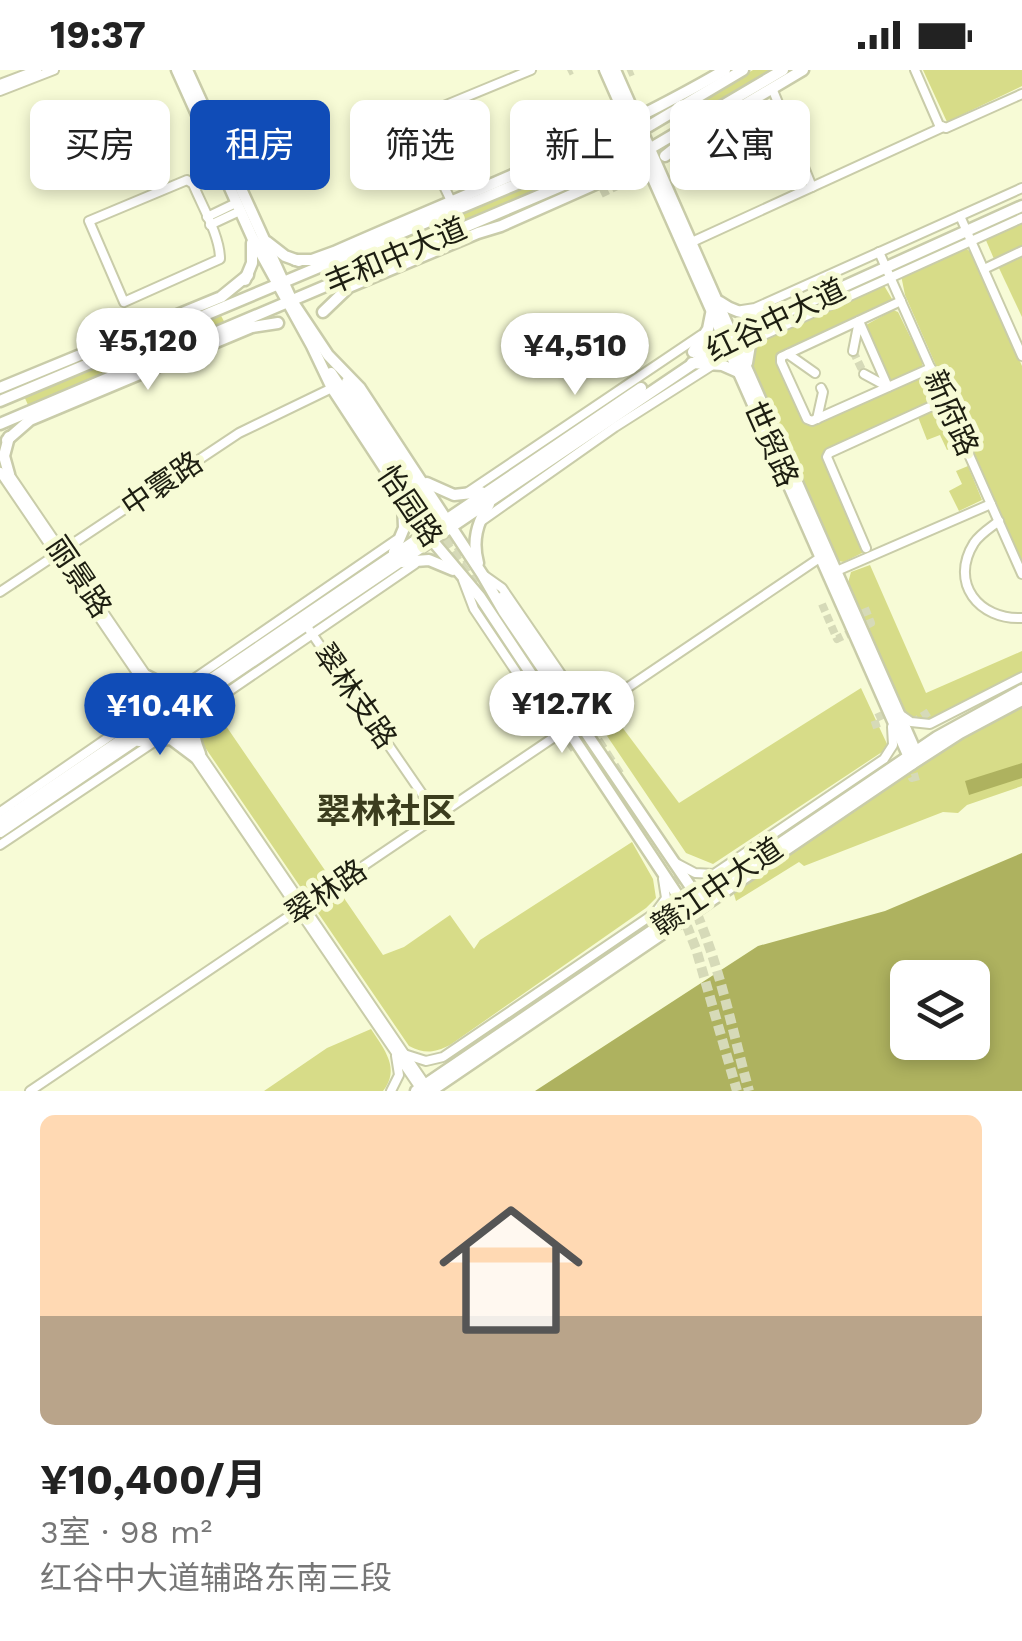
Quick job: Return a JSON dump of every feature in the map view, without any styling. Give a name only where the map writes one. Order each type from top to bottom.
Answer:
[{"type":"main road","name":"怡园路","points":[[177,70],[238,207],[256,236]]},
{"type":"main road","name":"怡园路","points":[[188,70],[256,236],[332,388],[429,536],[480,596],[700,902]]},
{"type":"main road","name":"世贸路","points":[[605,70],[621,100]]},
{"type":"main road","name":"世贸路","points":[[615,70],[626,100]]},
{"type":"main road","points":[[650,118],[725,70]]},
{"type":"main road","name":"丰和中大道","points":[[650,120],[743,70]]},
{"type":"main road","name":"丰和中大道","points":[[732,100],[783,70]]},
{"type":"main road","points":[[665,156],[685,140],[803,70]]},
{"type":"main road","points":[[650,176],[659,180],[670,148]]},
{"type":"main road","name":"世贸路","points":[[650,159],[914,757]]},
{"type":"main road","points":[[295,260],[312,260],[334,252],[510,177]]},
{"type":"main road","name":"世贸路","points":[[659,180],[692,242],[714,303]]},
{"type":"main road","name":"丰和中大道","points":[[0,401],[510,182]]},
{"type":"main road","name":"丰和中大道","points":[[0,424],[552,190]]},
{"type":"main road","points":[[324,312],[350,287],[582,190]]},
{"type":"main road","name":"红谷中大道","points":[[0,832],[386,564],[728,335],[1022,203]]},
{"type":"main road","points":[[217,309],[248,276],[256,236],[295,260],[310,263],[340,257]]},
{"type":"main road","points":[[232,326],[264,320],[278,323],[312,346],[421,500],[328,354],[320,331],[324,312],[353,274]]},
{"type":"main road","points":[[0,390],[221,297],[248,276]]},
{"type":"main road","name":"怡园路","points":[[289,302],[328,354],[360,388],[449,522],[643,844],[688,911]]},
{"type":"main road","points":[[714,303],[755,316],[770,316],[750,344],[744,371],[691,359],[708,329],[714,303]]},
{"type":"main road","points":[[7,440],[30,420],[252,328],[278,323]]},
{"type":"main road","name":"世贸路","points":[[744,371],[820,557],[833,572]]},
{"type":"main road","points":[[0,390],[28,389]]},
{"type":"main road","points":[[5,473],[7,440],[33,410]]},
{"type":"main road","points":[[414,469],[432,486],[454,495],[496,490]]},
{"type":"main road","points":[[399,491],[420,509],[431,502],[414,469]]},
{"type":"main road","points":[[496,490],[477,528],[476,556],[482,574],[565,690]]},
{"type":"main road","points":[[386,564],[404,528],[404,503],[399,491]]},
{"type":"main road","points":[[386,564],[429,560],[461,576],[544,705]]},
{"type":"main road","name":"红谷中大道","points":[[212,684],[309,629],[386,564]]},
{"type":"main road","points":[[127,742],[146,708],[145,678],[172,690],[212,684]]},
{"type":"main road","points":[[198,756],[192,732],[194,718],[212,684]]},
{"type":"main road","name":"赣江中大道","points":[[424,1090],[966,719],[1022,690]]},
{"type":"main road","name":"赣江中大道","points":[[914,757],[1022,700]]},
{"type":"main road","points":[[127,742],[166,738],[198,756]]},
{"type":"main road","name":"红谷中大道","points":[[0,822],[127,742]]},
{"type":"street","points":[[0,88],[37,70]]},
{"type":"street","points":[[0,88],[54,70]]},
{"type":"street","points":[[451,201],[418,131],[422,115],[531,70]]},
{"type":"street","points":[[915,70],[941,126]]},
{"type":"street","points":[[772,88],[812,187]]},
{"type":"street","points":[[692,242],[941,126],[946,128],[1022,94]]},
{"type":"street","points":[[187,180],[193,184],[208,221],[221,254],[217,262],[124,302],[89,222],[187,180]]},
{"type":"street","points":[[966,228],[1022,188]]},
{"type":"street","points":[[208,221],[238,207]]},
{"type":"street","points":[[966,228],[1022,218]]},
{"type":"street","points":[[966,228],[1022,356]]},
{"type":"street","points":[[984,269],[1022,251]]},
{"type":"street","points":[[735,311],[756,308],[885,264]]},
{"type":"street","points":[[750,344],[885,264]]},
{"type":"street","name":"新府路","points":[[885,264],[1022,574]]},
{"type":"street","points":[[901,302],[781,358],[801,405],[808,419],[817,419],[931,368]]},
{"type":"street","points":[[853,351],[859,321]]},
{"type":"street","points":[[859,321],[888,387]]},
{"type":"street","points":[[1012,332],[1022,327]]},
{"type":"street","points":[[454,495],[471,490],[708,329]]},
{"type":"street","points":[[788,354],[815,373]]},
{"type":"street","points":[[477,528],[501,504],[698,371],[722,365]]},
{"type":"street","points":[[864,374],[888,387]]},
{"type":"street","name":"中寰路","points":[[0,592],[239,433],[332,388]]},
{"type":"street","points":[[817,419],[821,388]]},
{"type":"street","points":[[866,548],[827,457],[829,453],[945,400]]},
{"type":"street","name":"丽景路","points":[[0,460],[58,553],[424,1090]]},
{"type":"street","points":[[833,572],[991,504]]},
{"type":"street","points":[[999,521],[974,544],[966,561],[966,577],[971,594],[987,612],[997,617],[1022,618]]},
{"type":"street","points":[[172,690],[190,682],[318,596],[392,544],[404,528]]},
{"type":"street","name":"翠林路","points":[[30,1091],[820,557]]},
{"type":"street","points":[[194,718],[204,706],[309,629],[401,572],[429,560]]},
{"type":"street","name":"翠林支路","points":[[309,629],[438,816]]},
{"type":"street","points":[[673,861],[695,873],[714,874],[884,759],[893,745],[894,712],[911,722],[930,724],[1022,676]]},
{"type":"street","points":[[0,812],[134,721],[146,708]]},
{"type":"street","points":[[0,845],[149,744],[166,738]]},
{"type":"street","points":[[391,1091],[399,1075],[399,1052],[426,1061],[443,1056],[655,913],[664,903],[666,888],[643,844]]},
{"type":"shaded area","points":[[753,70],[774,70],[723,100],[702,100]]},
{"type":"shaded area","points":[[923,70],[1022,70],[1022,86],[947,122]]},
{"type":"shaded area","points":[[516,190],[543,190],[347,272],[343,263]]},
{"type":"shaded area","points":[[1022,221],[1022,246],[994,259],[985,238]]},
{"type":"shaded area","points":[[963,246],[972,253],[1022,366],[1022,562],[905,295],[901,275]]},
{"type":"shaded area","points":[[1022,255],[1022,317],[998,266]]},
{"type":"shaded area","points":[[882,282],[892,299],[888,303],[779,354],[777,359],[807,425],[924,375],[929,377],[937,397],[823,454],[864,552],[844,562],[838,561],[750,364],[753,346],[759,338]]},
{"type":"shaded area","points":[[893,310],[898,312],[923,363],[920,370],[890,382],[866,325]]},
{"type":"shaded area","points":[[220,314],[225,323],[28,405],[24,396]]},
{"type":"shaded area","points":[[942,408],[958,445],[947,450],[940,435],[927,440],[918,417]]},
{"type":"shaded area","points":[[968,466],[982,500],[959,511],[949,491],[962,484],[956,471]]},
{"type":"shaded area","points":[[870,565],[926,693],[1022,651],[1022,673],[933,720],[925,722],[904,713],[848,583],[851,572]]},
{"type":"shaded area","points":[[861,688],[887,744],[882,752],[713,864],[686,853],[599,724],[600,713],[607,707],[679,803]]},
{"type":"shaded area","points":[[1022,704],[1022,786],[967,805],[958,813],[943,812],[804,866],[799,862],[736,901],[733,891],[949,744]]},
{"type":"shaded area","points":[[213,707],[383,955],[404,947],[450,915],[474,949],[480,940],[632,842],[653,879],[656,898],[450,1045],[429,1052],[415,1049],[409,1046],[200,740],[196,728]]},
{"type":"shaded area","points":[[1022,763],[1022,778],[969,795],[965,781]]},
{"type":"shaded area","points":[[1022,853],[1022,1091],[535,1091],[758,946],[885,911]]},
{"type":"shaded area","points":[[371,1029],[391,1067],[383,1091],[264,1091],[327,1048]]},
{"type":"tunnel","points":[[568,72],[572,70]]},
{"type":"tunnel","points":[[617,78],[633,71]]},
{"type":"tunnel","points":[[651,153],[659,149],[670,153]]},
{"type":"tunnel","points":[[601,194],[652,169]]},
{"type":"tunnel","points":[[853,351],[864,374]]},
{"type":"tunnel","points":[[424,497],[468,561]]},
{"type":"tunnel","points":[[418,503],[474,584]]},
{"type":"tunnel","points":[[822,604],[837,639],[871,623],[865,608]]},
{"type":"tunnel","points":[[565,690],[620,775]]},
{"type":"tunnel","points":[[545,705],[575,749]]},
{"type":"tunnel","points":[[912,723],[932,710]]},
{"type":"tunnel","points":[[877,728],[874,719],[891,711]]},
{"type":"tunnel","points":[[907,766],[912,778],[919,776]]},
{"type":"tunnel","points":[[677,874],[711,952],[749,1091]]},
{"type":"tunnel","points":[[681,911],[696,949],[737,1091]]},
{"type":"district","name":"翠林社区","points":[[386,811]]}]
